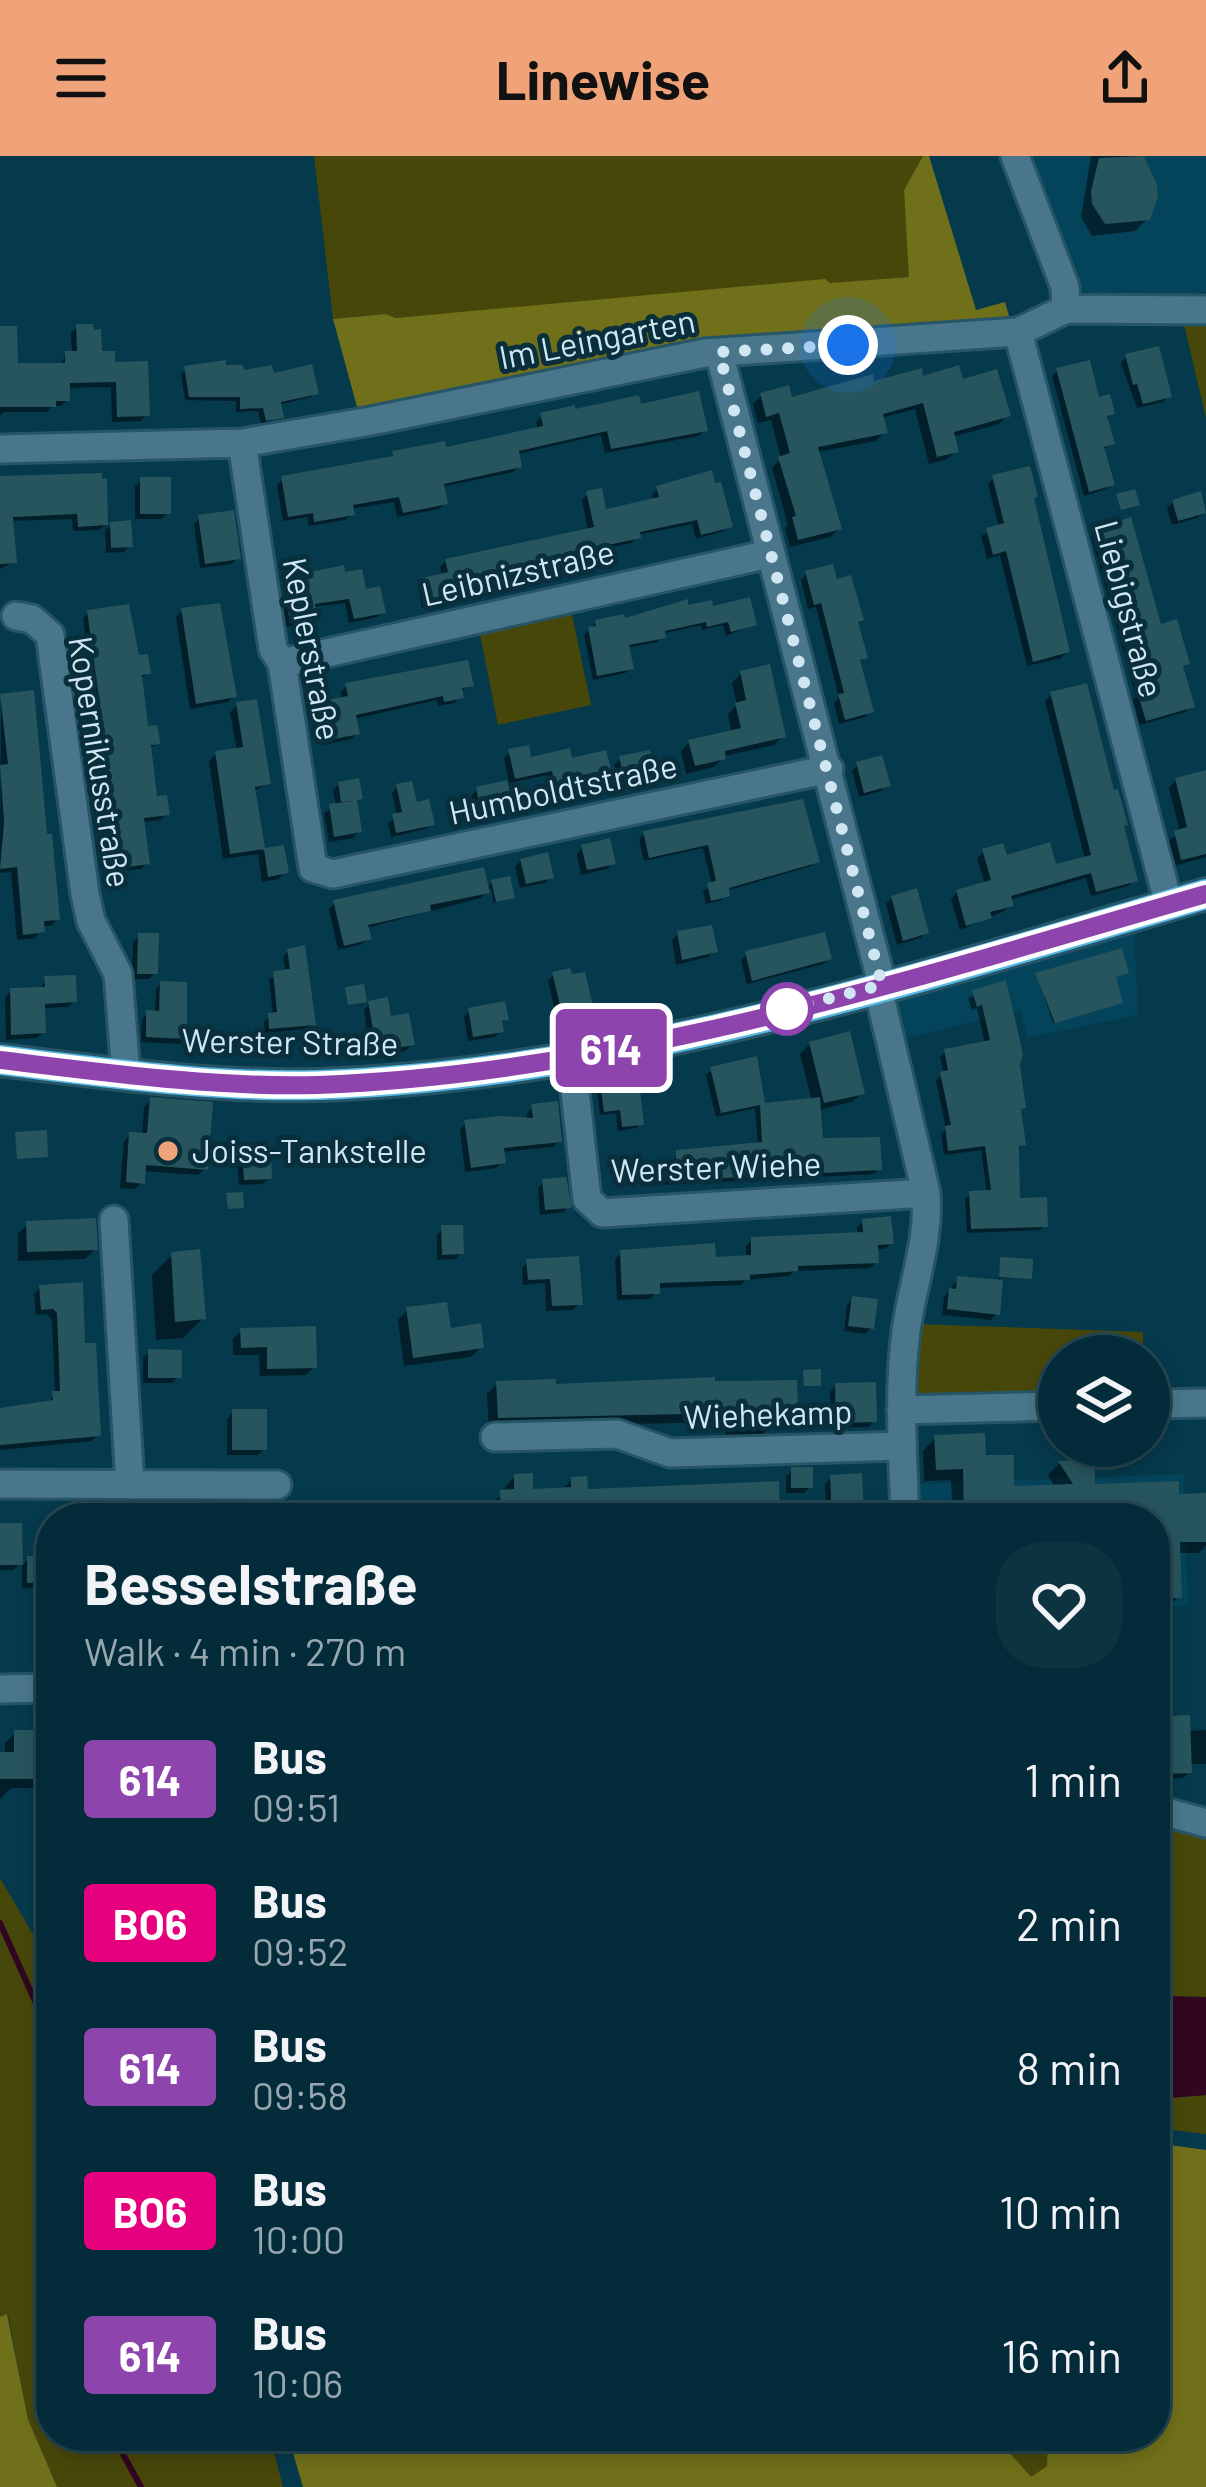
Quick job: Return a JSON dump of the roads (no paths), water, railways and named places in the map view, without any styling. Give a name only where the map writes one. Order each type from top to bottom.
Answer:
[{"type":"main road","name":"Werster Straße","points":[[0,1060],[126,1074],[313,1085],[412,1079],[670,1039],[1206,894]]},
{"type":"street","points":[[1015,156],[1065,287],[1066,309]]},
{"type":"street","name":"Im Leingarten","points":[[0,449],[242,443],[719,352],[1018,332],[1066,309],[1206,310]]},
{"type":"street","name":"Liebigstraße","points":[[1018,332],[1169,905]]},
{"type":"street","points":[[719,352],[829,769],[926,1193],[928,1220],[906,1331],[901,1410],[904,1503]]},
{"type":"street","name":"Keplerstraße","points":[[242,443],[313,868]]},
{"type":"street","name":"Leibnizstraße","points":[[282,663],[769,554]]},
{"type":"street","name":"Kopernikusstraße","points":[[16,616],[32,619],[50,635],[85,894],[92,921],[118,974],[126,1074]]},
{"type":"street","name":"Humboldtstraße","points":[[313,868],[333,874],[829,769]]},
{"type":"street","name":"Werster Wiehe","points":[[571,1055],[586,1199],[602,1213],[926,1193]]},
{"type":"street","points":[[114,1220],[130,1485]]},
{"type":"street","points":[[1170,1403],[1206,1402]]},
{"type":"street","points":[[901,1410],[1038,1407]]},
{"type":"street","name":"Wiehekamp","points":[[495,1437],[617,1434],[670,1453],[902,1446]]},
{"type":"street","points":[[0,1484],[277,1485]]},
{"type":"street","points":[[0,1689],[36,1688]]},
{"type":"street","points":[[1170,1813],[1206,1823]]},
{"type":"waterway","points":[[0,1923],[36,2003]]},
{"type":"waterway","points":[[121,2451],[141,2487]]},
{"type":"place","name":"Joiss-Tankstelle","points":[[168,1151]]}]
